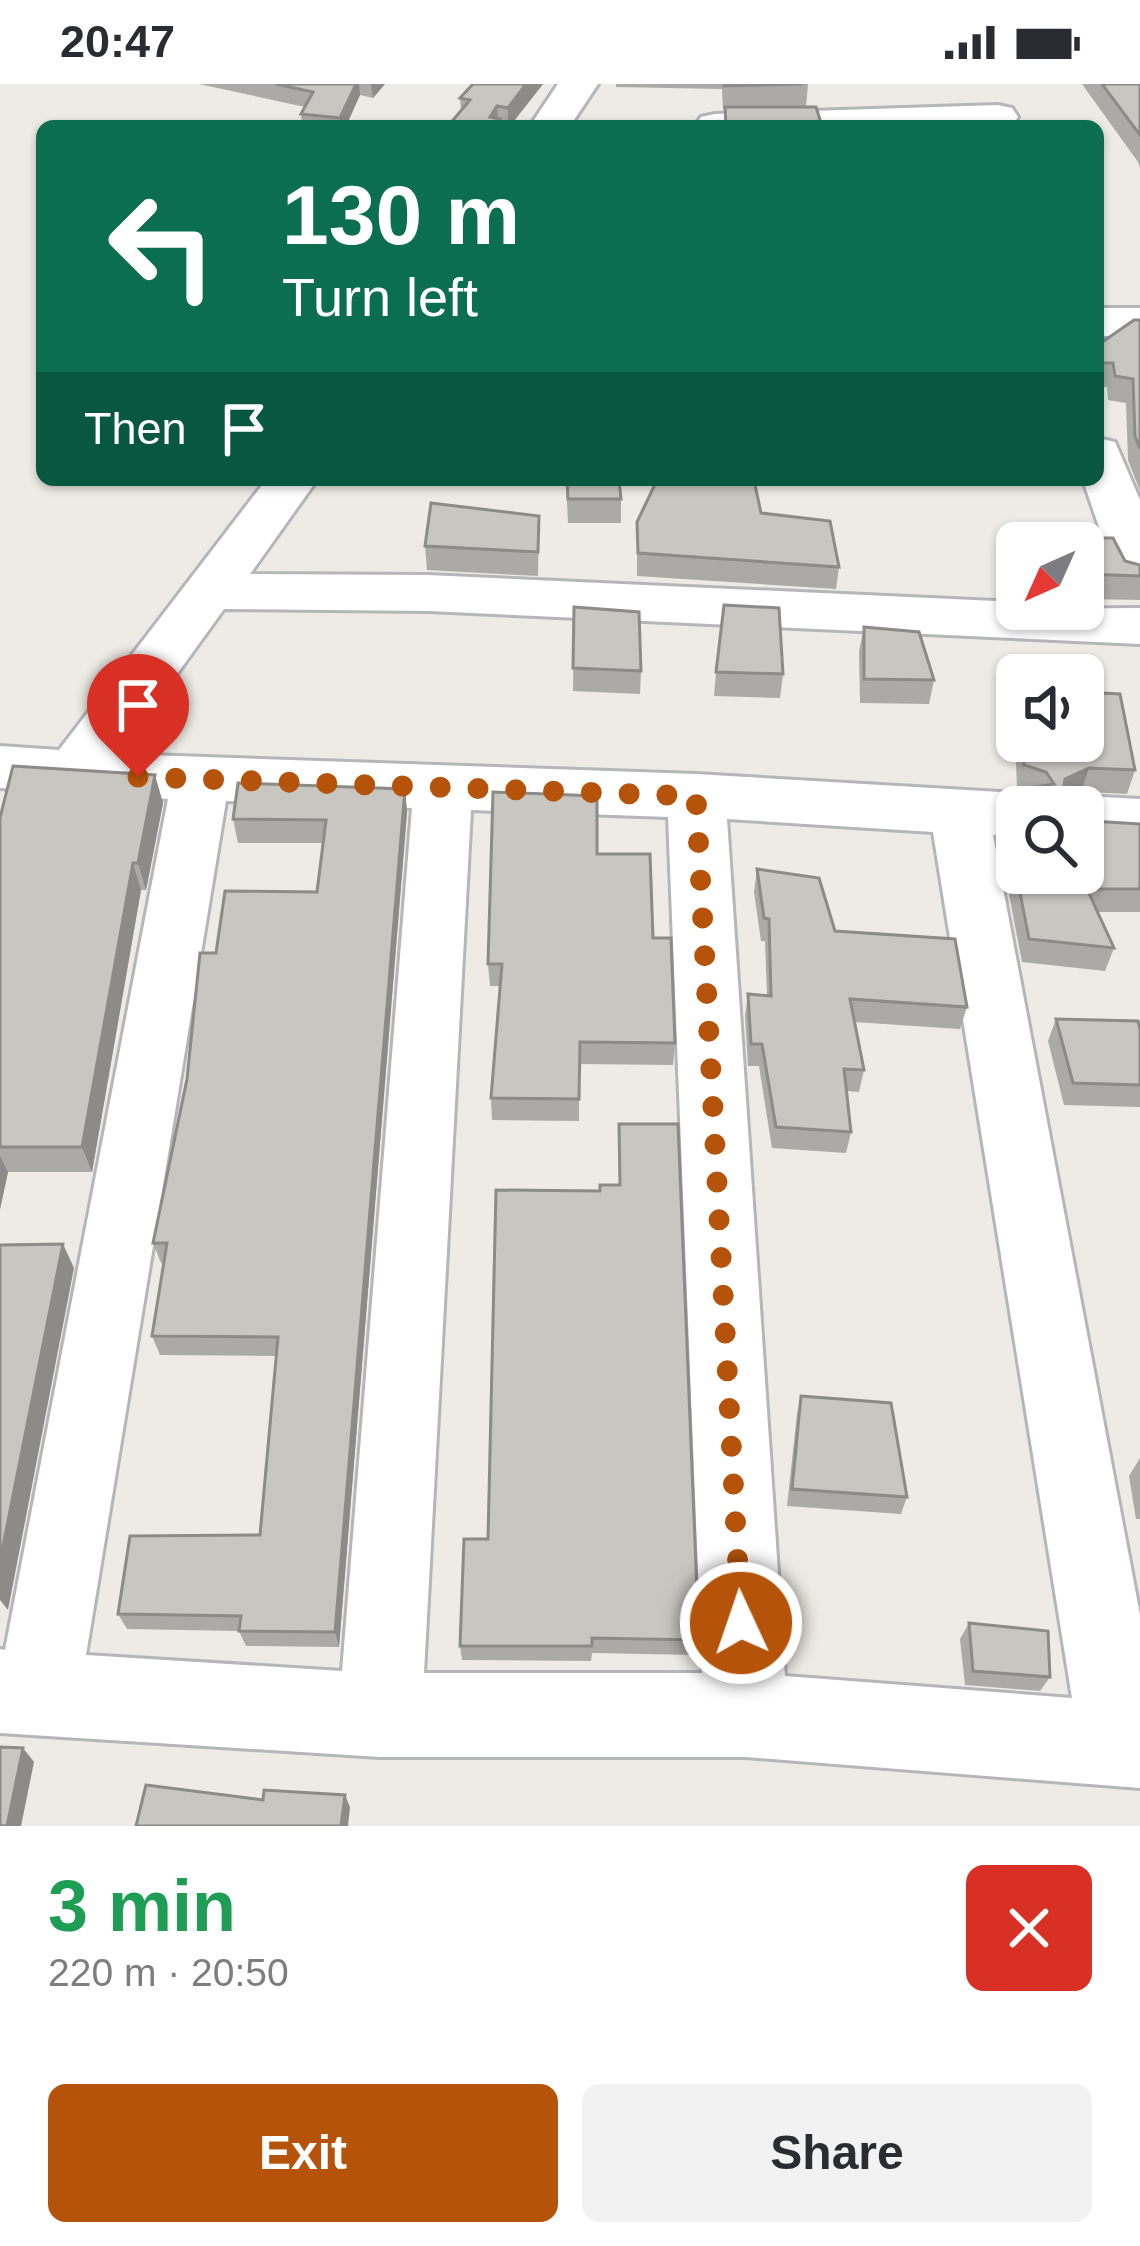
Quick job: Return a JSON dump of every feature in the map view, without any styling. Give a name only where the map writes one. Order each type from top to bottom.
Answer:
[{"type":"street","points":[[554,120],[578,84]]},
{"type":"street","points":[[814,120],[996,109]]},
{"type":"street","points":[[1104,322],[1140,322]]},
{"type":"street","points":[[1104,470],[1140,571]]},
{"type":"street","points":[[77,769],[287,486]]},
{"type":"street","points":[[206,591],[428,593],[1140,626]]},
{"type":"street","points":[[0,767],[201,779],[696,796],[988,814],[1131,1745],[746,1715],[380,1715],[19,1692],[201,779]]},
{"type":"street","points":[[380,1715],[443,789]]},
{"type":"street","points":[[696,796],[746,1715]]},
{"type":"street","points":[[1104,819],[1140,821]]},
{"type":"building","points":[[276,84],[356,84],[340,118],[301,114],[313,92]]},
{"type":"building","points":[[473,84],[526,84],[508,108],[497,106],[490,117],[499,120],[453,120],[470,100],[460,98]]},
{"type":"building","points":[[1102,84],[1140,84],[1140,135]]},
{"type":"building","points":[[725,107],[816,107],[820,120],[726,120]]},
{"type":"building","points":[[1140,320],[1140,449],[1135,436],[1133,379],[1115,376],[1113,363],[1104,363],[1104,341]]},
{"type":"building","points":[[567,486],[620,486],[621,499],[568,499]]},
{"type":"building","points":[[654,486],[755,486],[761,513],[830,521],[839,567],[638,553],[637,522]]},
{"type":"building","points":[[431,503],[539,516],[538,552],[425,546]]},
{"type":"building","points":[[1104,538],[1113,538],[1125,561],[1140,565],[1140,576],[1104,575]]},
{"type":"building","points":[[724,605],[779,608],[783,674],[716,672]]},
{"type":"building","points":[[574,607],[639,612],[641,671],[573,668]]},
{"type":"building","points":[[864,627],[919,632],[934,680],[864,679]]},
{"type":"building","points":[[1104,693],[1120,694],[1135,770],[1089,768],[1065,779],[1064,786],[1041,786],[1054,784],[1046,772],[1024,765],[1104,762]]},
{"type":"building","points":[[13,766],[155,775],[138,863],[133,863],[82,1147],[0,1147],[0,818]]},
{"type":"building","points":[[238,783],[405,789],[335,1632],[239,1631],[241,1616],[118,1614],[130,1536],[260,1535],[278,1337],[152,1336],[167,1243],[153,1243],[187,1079],[200,953],[216,953],[225,891],[317,892],[326,820],[233,819]]},
{"type":"building","points":[[493,792],[597,796],[597,854],[650,854],[653,938],[671,938],[675,1043],[580,1042],[579,1099],[491,1098],[502,964],[488,964]]},
{"type":"building","points":[[1104,822],[1140,824],[1140,889],[1104,889]]},
{"type":"building","points":[[757,869],[819,878],[835,931],[955,939],[967,1007],[850,999],[864,1070],[844,1069],[851,1132],[776,1127],[762,1044],[751,1044],[748,994],[771,996],[769,919],[764,918]]},
{"type":"building","points":[[1020,894],[1089,894],[1114,948],[1029,939]]},
{"type":"building","points":[[1056,1019],[1138,1021],[1140,1085],[1073,1083]]},
{"type":"building","points":[[619,1124],[678,1124],[699,1640],[592,1638],[592,1646],[460,1646],[464,1539],[488,1539],[496,1190],[600,1191],[600,1185],[620,1185]]},
{"type":"building","points":[[63,1244],[0,1561],[0,1245]]},
{"type":"building","points":[[801,1396],[891,1403],[907,1497],[792,1489]]},
{"type":"building","points":[[969,1623],[1048,1631],[1050,1677],[973,1671]]},
{"type":"building","points":[[0,1747],[23,1748],[7,1826],[0,1826]]},
{"type":"building","points":[[146,1785],[263,1800],[264,1790],[345,1795],[341,1826],[136,1826]]},
{"type":"route","points":[[138,777],[696,796],[741,1623]]}]
